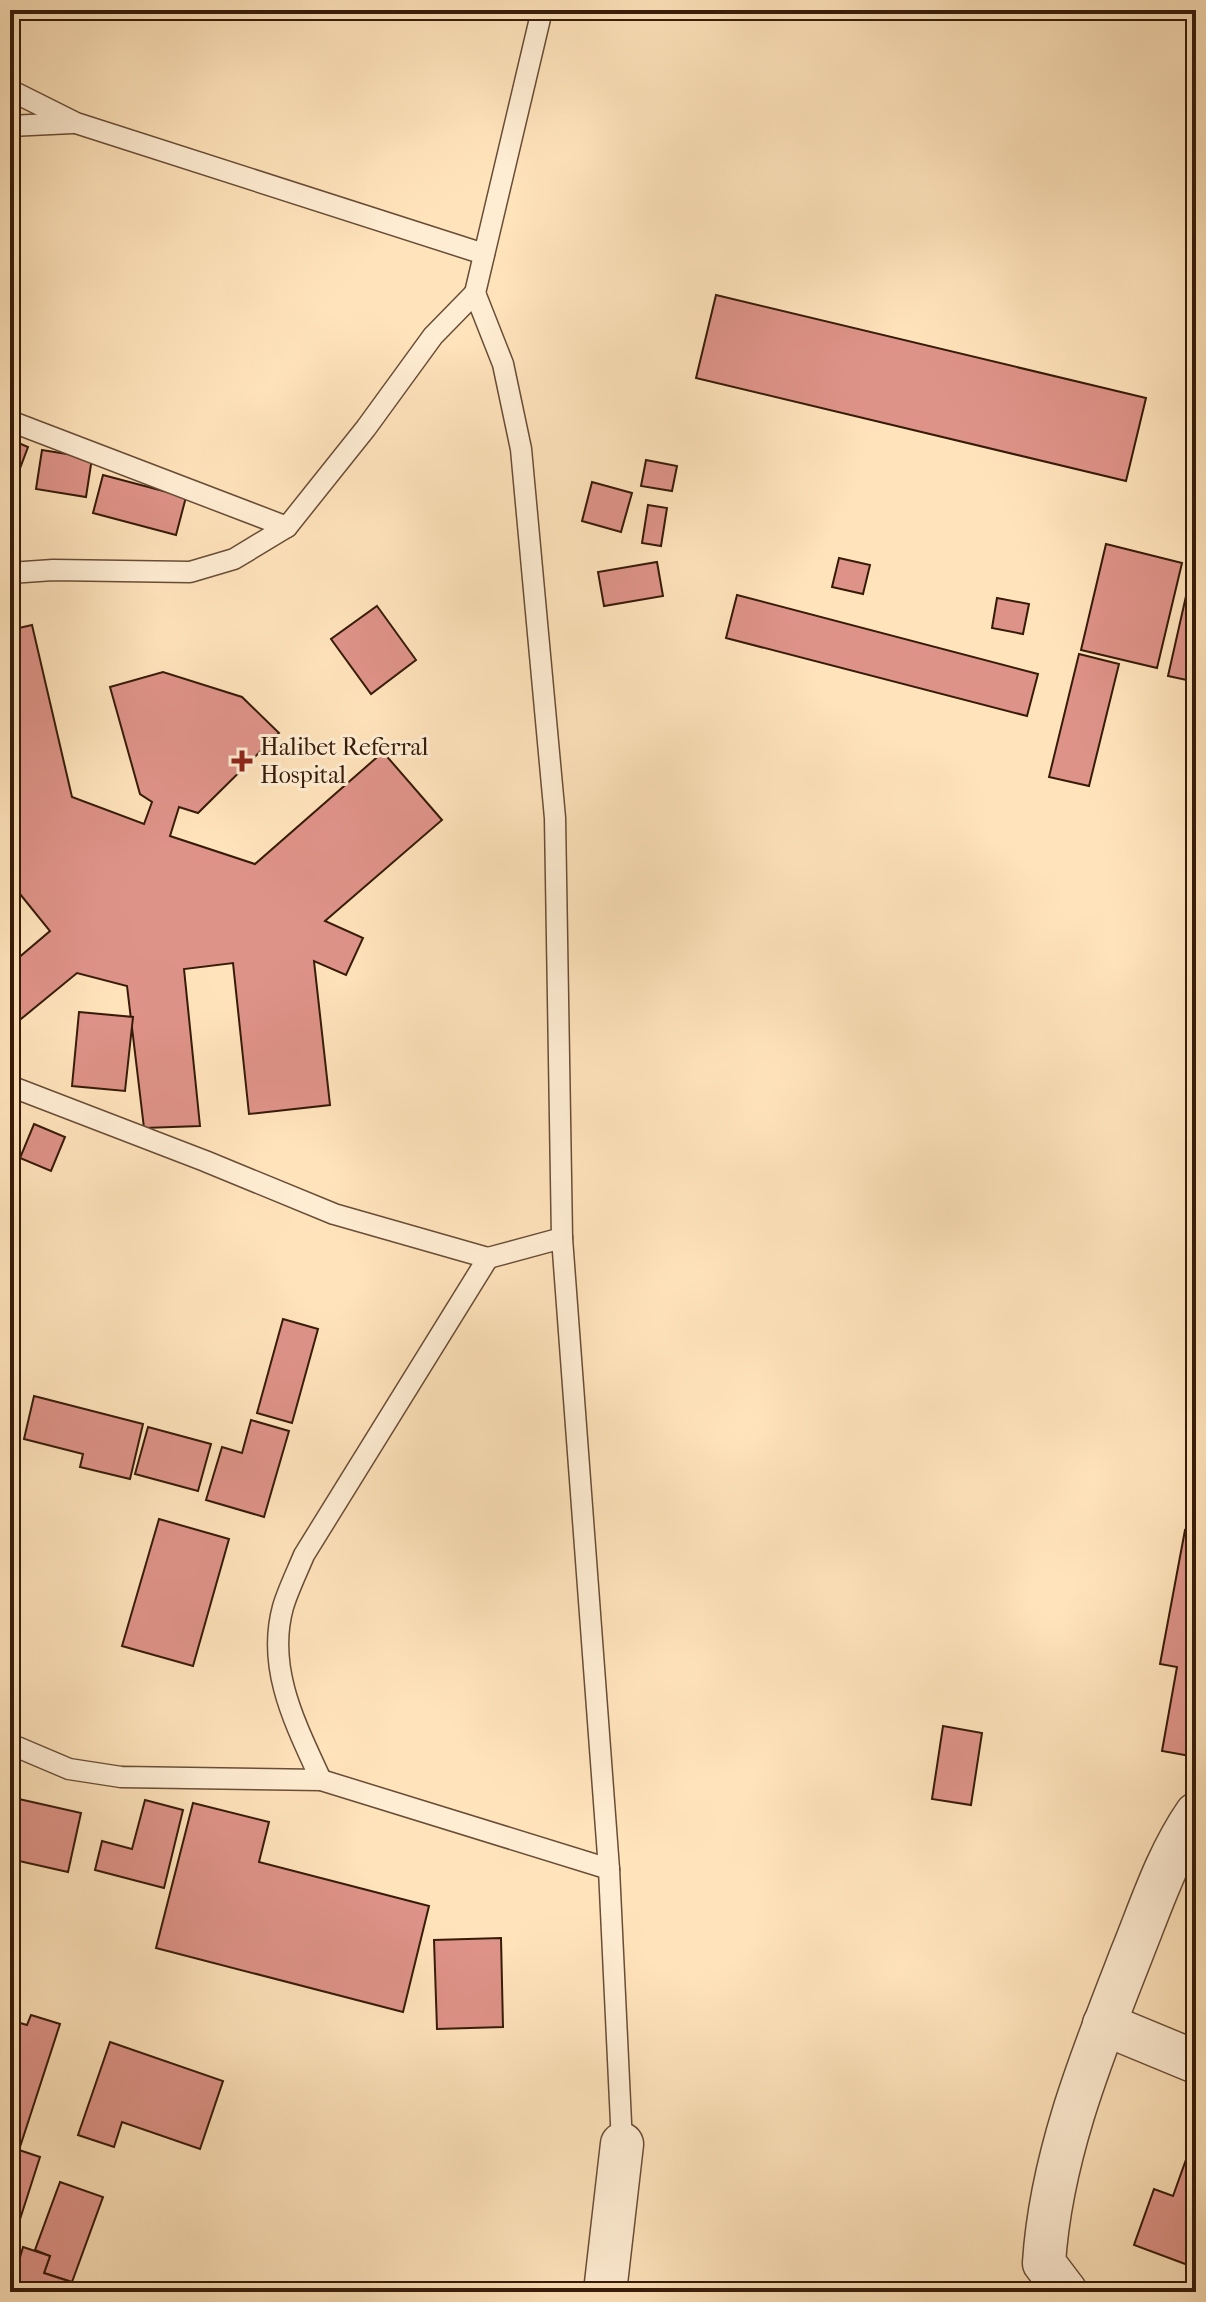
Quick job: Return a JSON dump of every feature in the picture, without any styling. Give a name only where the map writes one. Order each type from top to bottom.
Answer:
[{"type":"street","points":[[1066,2292],[1044,2263],[1047,2217],[1082,2079],[1180,1836],[1196,1814]]},
{"type":"street","points":[[1104,2024],[1196,2062]]},
{"type":"street","points":[[605,2292],[622,2144]]},
{"type":"lane","points":[[10,573],[53,570],[190,572],[234,559],[287,527],[366,428],[433,336],[475,293],[542,10]]},
{"type":"lane","points":[[10,90],[76,123],[484,254]]},
{"type":"lane","points":[[10,126],[76,123]]},
{"type":"lane","points":[[475,293],[503,364],[523,464],[555,818],[562,1238],[609,1869],[622,2144]]},
{"type":"lane","points":[[10,421],[287,527]]},
{"type":"lane","points":[[10,1086],[334,1214],[488,1258],[562,1238]]},
{"type":"lane","points":[[321,1780],[286,1704],[277,1658],[283,1608],[304,1555],[488,1258]]},
{"type":"lane","points":[[10,1744],[69,1769],[121,1777],[321,1780],[609,1869]]},
{"type":"building","points":[[716,295],[1146,398],[1126,481],[696,378]]},
{"type":"building","points":[[14,441],[28,447],[16,479],[10,477],[10,452]]},
{"type":"building","points":[[42,450],[92,458],[86,497],[36,489]]},
{"type":"building","points":[[646,460],[677,466],[672,491],[641,486]]},
{"type":"building","points":[[103,475],[186,497],[176,535],[93,513]]},
{"type":"building","points":[[592,482],[632,493],[621,532],[582,521]]},
{"type":"building","points":[[648,505],[667,508],[661,546],[642,543]]},
{"type":"building","points":[[1106,544],[1182,563],[1157,668],[1081,650]]},
{"type":"building","points":[[839,558],[870,565],[863,594],[832,587]]},
{"type":"building","points":[[657,562],[663,596],[604,606],[598,572]]},
{"type":"building","points":[[1193,565],[1196,566],[1196,682],[1168,676]]},
{"type":"building","points":[[737,595],[1038,674],[1027,716],[726,638]]},
{"type":"building","points":[[997,598],[1029,604],[1023,634],[992,628]]},
{"type":"building","points":[[377,606],[416,660],[371,694],[331,639]]},
{"type":"building","name":"Halibet Referral Hospital","points":[[32,625],[72,797],[144,824],[152,802],[140,794],[110,687],[163,672],[242,697],[279,733],[198,813],[179,807],[170,836],[255,864],[383,752],[442,820],[325,921],[363,938],[346,975],[314,961],[330,1105],[249,1114],[233,963],[184,969],[200,1126],[144,1128],[127,986],[77,973],[10,1028],[10,965],[50,931],[20,894],[10,902],[10,630]]},
{"type":"building","points":[[1079,654],[1119,664],[1089,786],[1049,777]]},
{"type":"building","points":[[79,1012],[133,1017],[125,1091],[72,1086]]},
{"type":"building","points":[[34,1124],[65,1137],[51,1171],[20,1158]]},
{"type":"building","points":[[283,1319],[318,1329],[292,1423],[257,1413]]},
{"type":"building","points":[[34,1396],[143,1424],[130,1479],[80,1467],[83,1454],[24,1439]]},
{"type":"building","points":[[251,1420],[289,1431],[264,1517],[206,1500],[222,1447],[242,1453]]},
{"type":"building","points":[[148,1427],[211,1444],[198,1491],[135,1474]]},
{"type":"building","points":[[1196,1491],[1196,1757],[1162,1751],[1177,1667],[1160,1664],[1185,1530],[1189,1531]]},
{"type":"building","points":[[159,1519],[229,1539],[193,1666],[122,1646]]},
{"type":"building","points":[[943,1726],[982,1733],[971,1805],[932,1799]]},
{"type":"building","points":[[10,1797],[81,1813],[68,1872],[10,1859]]},
{"type":"building","points":[[145,1800],[183,1810],[164,1888],[95,1870],[102,1841],[132,1849]]},
{"type":"building","points":[[193,1803],[269,1822],[259,1862],[429,1906],[403,2012],[156,1948]]},
{"type":"building","points":[[501,1938],[503,2027],[437,2029],[434,1940]]},
{"type":"building","points":[[31,2015],[60,2024],[19,2150],[10,2147],[10,2020],[27,2025]]},
{"type":"building","points":[[110,2042],[223,2081],[200,2149],[122,2122],[114,2147],[78,2135]]},
{"type":"building","points":[[1193,2140],[1196,2142],[1196,2268],[1134,2245],[1154,2189],[1173,2196]]},
{"type":"building","points":[[10,2147],[40,2157],[13,2241],[10,2240]]},
{"type":"building","points":[[60,2182],[103,2197],[72,2282],[44,2273],[50,2256],[35,2250]]},
{"type":"building","points":[[23,2247],[50,2256],[44,2273],[102,2292],[10,2292]]},
{"type":"place","name":"Halibet Referral Hospital","points":[[242,761]]}]
